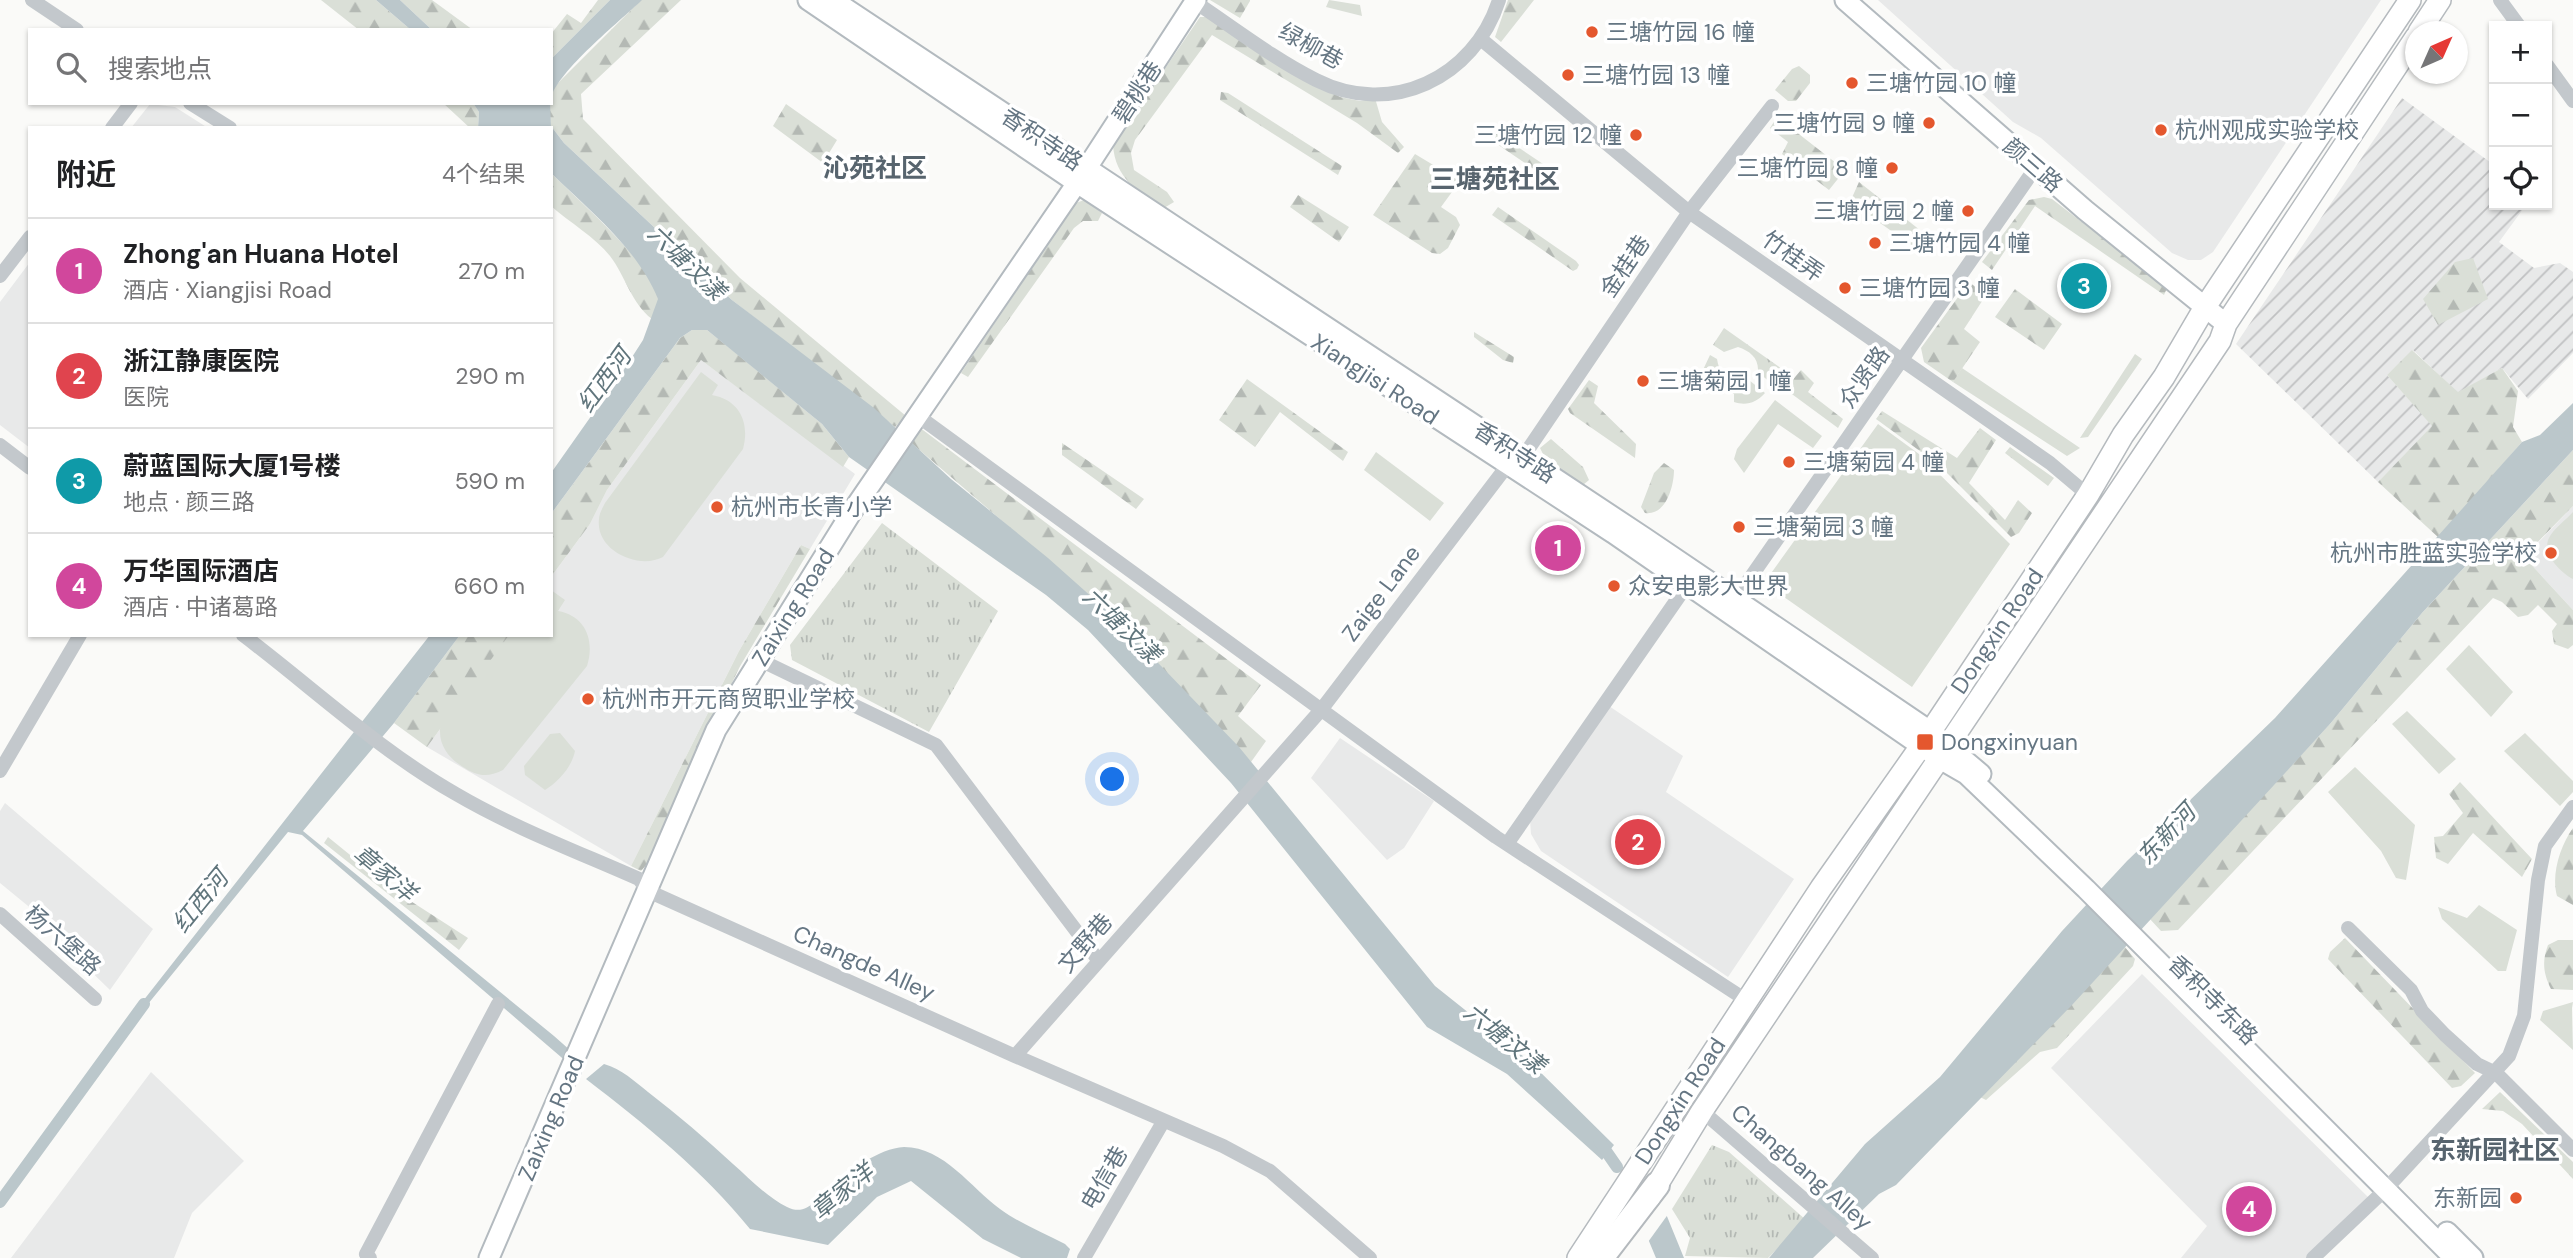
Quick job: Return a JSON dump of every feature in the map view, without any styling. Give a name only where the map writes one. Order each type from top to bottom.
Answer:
[{"type":"highway","points":[[1601,1258],[1657,1185]]},
{"type":"main road","name":"Xiangjisi Road","points":[[808,0],[1082,176],[1515,461],[1687,585],[1731,606]]},
{"type":"main road","name":"香积寺路","points":[[833,0],[1082,176]]},
{"type":"main road","name":"颜三路","points":[[1845,0],[2036,167],[2226,324]]},
{"type":"main road","name":"Dongxin Road","points":[[1578,1258],[1746,1000],[2088,495],[2123,435],[2164,377],[2205,307],[2410,0]]},
{"type":"main road","points":[[2426,21],[2440,0]]},
{"type":"main road","name":"碧桃巷","points":[[1082,176],[1195,1]]},
{"type":"main road","name":"Dongxin Road","points":[[1615,1258],[1702,1111],[2220,341],[2226,324],[2405,54]]},
{"type":"main road","name":"Zaixing Road","points":[[489,1258],[716,730],[853,509],[1082,176]]},
{"type":"main road","name":"香积寺路","points":[[1515,461],[1945,752]]},
{"type":"main road","name":"香积寺东路","points":[[1945,752],[2083,878],[2390,1184],[2473,1258]]},
{"type":"main road","name":"香积寺东路","points":[[2390,1184],[2454,1258]]},
{"type":"street","points":[[32,0],[74,28]]},
{"type":"street","name":"绿柳巷","points":[[1195,1],[1316,80],[1346,90],[1400,93],[1452,69],[1482,40],[1499,0]]},
{"type":"street","points":[[2500,0],[2515,21]]},
{"type":"street","name":"竹桂弄","points":[[1482,40],[1689,212],[2049,463],[2088,495]]},
{"type":"street","points":[[2552,72],[2573,101]]},
{"type":"street","points":[[114,126],[129,105]]},
{"type":"street","points":[[193,105],[226,126]]},
{"type":"street","name":"金桂巷","points":[[1515,461],[1689,212],[1772,106]]},
{"type":"street","name":"众贤路","points":[[1731,606],[2036,167]]},
{"type":"street","points":[[0,276],[28,240]]},
{"type":"street","points":[[918,416],[1507,844],[1746,1000]]},
{"type":"street","points":[[0,445],[28,466]]},
{"type":"street","name":"Zaige Lane","points":[[1276,761],[1321,710],[1515,461]]},
{"type":"street","points":[[1507,844],[1687,585]]},
{"type":"street","points":[[0,771],[79,637]]},
{"type":"street","name":"Changde Alley","points":[[246,637],[386,746],[454,793],[506,820],[639,879],[648,891],[1163,1122],[1223,1146],[1269,1171],[1370,1258]]},
{"type":"street","points":[[760,660],[936,745],[1099,961]]},
{"type":"street","name":"文野巷","points":[[1015,1056],[1276,761]]},
{"type":"street","points":[[2313,1258],[2390,1184],[2510,1056],[2524,1016],[2538,880],[2545,846],[2573,807]]},
{"type":"street","name":"杨六堡路","points":[[0,914],[95,999]]},
{"type":"street","points":[[2348,928],[2411,990],[2422,1011],[2445,1035],[2477,1064],[2496,1073],[2573,1150]]},
{"type":"street","points":[[370,1258],[366,1254],[498,1004]]},
{"type":"street","name":"Changbang Alley","points":[[1702,1111],[1872,1258]]},
{"type":"street","name":"电信巷","points":[[1084,1258],[1163,1122]]},
{"type":"shaded area","name":"杭州观成实验学校","points":[[1878,0],[2381,0],[2213,252],[2201,260],[2188,260],[2172,253],[2041,138],[2013,122]]},
{"type":"shaded area","points":[[2402,98],[2489,161],[2489,210],[2522,210],[2499,242],[2534,268],[2560,263],[2573,272],[2573,353],[2528,399],[2502,368],[2458,393],[2413,350],[2387,375],[2433,426],[2378,482],[2236,344]]},
{"type":"shaded area","points":[[149,105],[158,105],[175,107],[205,126],[133,126]]},
{"type":"shaded area","points":[[28,265],[28,446],[0,425],[0,302]]},
{"type":"shaded area","points":[[701,360],[855,474],[810,549],[801,545],[739,651],[631,866],[427,747],[508,637],[553,637],[553,574],[590,524],[607,490]]},
{"type":"shaded area","name":"杭州市胜蓝实验学校","points":[[2573,506],[2573,610],[2526,559]]},
{"type":"shaded area","points":[[1609,706],[1683,756],[1666,792],[1794,879],[1728,977],[1541,851],[1531,834],[1530,820]]},
{"type":"shaded area","points":[[1340,738],[1434,801],[1404,848],[1387,860],[1311,778]]},
{"type":"shaded area","points":[[5,803],[153,929],[110,990],[76,957],[61,933],[0,883],[0,811]]},
{"type":"shaded area","points":[[2142,974],[2369,1198],[2310,1258],[2181,1258],[2207,1226],[2051,1068]]},
{"type":"shaded area","points":[[151,1072],[244,1161],[192,1213],[174,1258],[11,1258]]},
{"type":"green space","points":[[321,0],[376,0],[409,28],[356,28]]},
{"type":"green space","points":[[400,0],[432,0],[470,28],[430,28]]},
{"type":"green space","points":[[598,0],[610,0],[553,57],[553,32],[567,14],[581,23]]},
{"type":"green space","points":[[641,0],[681,0],[581,94],[583,119],[740,278],[906,416],[895,427],[732,300],[564,143],[551,126],[549,106],[553,105],[554,87]]},
{"type":"green space","points":[[1210,0],[1250,0],[1250,1],[1240,18]]},
{"type":"green space","points":[[1329,0],[1360,5],[1362,16],[1326,7]]},
{"type":"green space","points":[[1508,0],[1534,0],[1501,42],[1495,37]]},
{"type":"green space","points":[[1200,17],[1207,17],[1340,97],[1360,101],[1375,98],[1382,122],[1404,147],[1398,153],[1357,123],[1212,35],[1135,140],[1131,153],[1134,170],[1167,192],[1174,202],[1164,208],[1154,202],[1137,190],[1123,175],[1118,167],[1113,145]]},
{"type":"green space","points":[[1799,66],[1810,75],[1810,83],[1796,101],[1788,101],[1775,90],[1792,69]]},
{"type":"green space","points":[[1221,92],[1228,93],[1342,166],[1338,175],[1220,100]]},
{"type":"green space","points":[[786,104],[837,140],[823,163],[773,126]]},
{"type":"green space","points":[[445,105],[474,105],[479,112],[478,126],[468,126]]},
{"type":"green space","points":[[1777,117],[1845,170],[1829,190],[1782,154],[1788,142],[1770,128]]},
{"type":"green space","points":[[1491,129],[1552,170],[1547,178],[1494,142],[1489,137]]},
{"type":"green space","points":[[1415,154],[1460,181],[1441,207],[1456,217],[1460,225],[1448,248],[1440,254],[1432,253],[1373,215]]},
{"type":"green space","points":[[553,175],[629,251],[654,285],[658,298],[652,319],[634,298],[610,256],[553,208]]},
{"type":"green space","points":[[1859,182],[1930,238],[1920,251],[1850,202]]},
{"type":"green space","points":[[1298,195],[1349,227],[1339,242],[1290,207]]},
{"type":"green space","points":[[2044,197],[2052,199],[2167,288],[2164,295],[2035,206],[1992,270],[1982,262],[2029,200]]},
{"type":"green space","points":[[1084,200],[1102,213],[1098,221],[1083,221],[1074,228],[968,377],[961,373],[1076,203]]},
{"type":"green space","points":[[1498,207],[1576,261],[1579,265],[1577,269],[1573,271],[1492,215]]},
{"type":"green space","points":[[2473,258],[2488,299],[2438,325],[2423,299],[2455,262]]},
{"type":"green space","points":[[1969,282],[1986,295],[1964,329],[1980,342],[1953,382],[1924,362],[1921,348]]},
{"type":"green space","points":[[2015,289],[2062,324],[2044,350],[1995,317]]},
{"type":"green space","points":[[1724,328],[1782,369],[1772,384],[1758,372],[1755,359],[1746,351],[1738,347],[1724,352],[1713,345]]},
{"type":"green space","points":[[692,330],[707,330],[822,424],[849,457],[843,467],[701,360],[607,490],[590,524],[553,574],[553,511],[680,338]]},
{"type":"green space","points":[[1474,332],[1514,357],[1513,363],[1503,360],[1474,337]]},
{"type":"green space","points":[[2412,350],[2458,392],[2502,368],[2518,391],[2513,427],[2522,442],[2439,538],[2378,482],[2432,426],[2387,375]]},
{"type":"green space","points":[[2135,354],[2142,359],[2088,437],[2080,438]]},
{"type":"green space","points":[[1710,355],[1717,359],[1720,370],[1730,380],[1749,380],[1765,393],[1751,403],[1734,402],[1734,394],[1702,372]]},
{"type":"green space","points":[[1962,368],[2080,448],[2067,456],[1953,382]]},
{"type":"green space","points":[[1801,370],[1814,383],[1808,392],[1843,419],[1838,428],[1785,389]]},
{"type":"green space","points":[[701,372],[718,385],[712,395],[730,402],[741,414],[745,430],[743,449],[663,557],[642,561],[621,555],[611,549],[604,540],[600,530],[601,511]]},
{"type":"green space","points":[[1247,379],[1348,452],[1343,461],[1280,412],[1255,447],[1219,420]]},
{"type":"green space","points":[[1589,380],[1598,386],[1594,403],[1636,444],[1635,458],[1570,413],[1568,409]]},
{"type":"green space","points":[[1775,400],[1822,436],[1813,448],[1778,424],[1744,473],[1734,459],[1737,449]]},
{"type":"green space","points":[[1882,411],[1957,458],[1980,428],[1996,440],[1969,483],[2005,520],[2018,500],[2032,513],[2019,533],[2011,537],[1939,465],[1876,419]]},
{"type":"green space","points":[[1878,424],[1919,454],[2010,544],[1912,687],[1764,583]]},
{"type":"green space","points":[[919,427],[1261,685],[1238,716],[1266,741],[1251,762],[1112,615],[909,441]]},
{"type":"green space","points":[[1551,439],[1583,467],[1589,480],[1583,485],[1545,458],[1540,448]]},
{"type":"green space","points":[[1062,443],[1144,499],[1136,509],[1062,455]]},
{"type":"green space","points":[[2010,447],[2054,478],[2048,486],[2005,453]]},
{"type":"green space","points":[[2573,450],[2573,506],[2533,547],[2526,559],[2573,610],[2573,645],[2568,649],[2554,644],[2552,631],[2557,624],[2538,605],[2528,615],[2518,617],[2502,602],[2493,598],[2178,930],[2161,931],[2149,918],[2330,724],[2422,613]]},
{"type":"green space","points":[[1376,452],[1444,503],[1430,521],[1364,470]]},
{"type":"green space","points":[[1664,463],[1674,470],[1667,499],[1658,510],[1645,513],[1641,507],[1654,473]]},
{"type":"green space","points":[[2573,512],[2573,579],[2554,562],[2547,544],[2553,531]]},
{"type":"green space","points":[[882,523],[998,611],[929,732],[792,660],[790,645]]},
{"type":"green space","points":[[801,545],[810,549],[739,668],[648,863],[641,871],[631,866],[739,651]]},
{"type":"green space","points":[[553,591],[565,600],[558,611],[568,614],[582,624],[589,639],[587,666],[503,770],[487,775],[473,772],[458,764],[447,752],[440,737],[442,722],[480,668],[507,637],[553,637]]},
{"type":"green space","points":[[458,637],[508,637],[427,747],[394,723]]},
{"type":"green space","points":[[2469,645],[2513,692],[2491,717],[2446,669]]},
{"type":"green space","points":[[2407,711],[2456,759],[2439,774],[2392,724]]},
{"type":"green space","points":[[560,733],[575,751],[564,774],[545,790],[525,775],[524,766],[550,734]]},
{"type":"green space","points":[[2525,733],[2573,781],[2573,792],[2560,806],[2504,751]]},
{"type":"green space","points":[[2355,767],[2415,825],[2406,880],[2396,878],[2381,851],[2328,792]]},
{"type":"green space","points":[[2460,782],[2532,859],[2522,877],[2473,833],[2448,864],[2436,858],[2434,837],[2443,836],[2463,813],[2449,794]]},
{"type":"green space","points":[[2573,828],[2573,905],[2557,896],[2555,879],[2564,843]]},
{"type":"green space","points":[[328,837],[392,889],[468,938],[459,950],[324,843]]},
{"type":"green space","points":[[2479,905],[2517,930],[2506,971],[2498,971],[2442,919],[2438,907],[2467,918]]},
{"type":"green space","points":[[2345,938],[2475,1073],[2461,1086],[2452,1088],[2328,959],[2330,952]]},
{"type":"green space","points":[[2558,940],[2573,940],[2573,990],[2551,989],[2546,978],[2546,951],[2548,945]]},
{"type":"green space","points":[[2124,946],[2135,959],[2133,966],[2057,1048],[2040,1052],[1986,1100],[1980,1097],[2071,1005]]},
{"type":"green space","points":[[2573,1002],[2573,1050],[2540,1020],[2543,1011]]},
{"type":"green space","points":[[2500,1092],[2573,1162],[2573,1179],[2522,1124],[2503,1111],[2482,1109]]},
{"type":"green space","points":[[1712,1145],[1729,1152],[1806,1220],[1768,1258],[1685,1256],[1690,1238],[1672,1209]]},
{"type":"water","points":[[376,0],[400,0],[430,28],[409,28]]},
{"type":"water","points":[[610,0],[642,0],[577,61],[553,94],[553,57]]},
{"type":"water","points":[[474,105],[550,105],[551,126],[478,126],[479,112]]},
{"type":"water","points":[[553,129],[564,143],[732,300],[874,408],[951,479],[1048,558],[1112,615],[1239,747],[1435,986],[1528,1060],[1614,1145],[1602,1160],[1507,1074],[1427,1027],[1231,783],[1088,630],[1046,595],[849,457],[822,424],[707,330],[692,330],[680,338],[553,511],[553,470],[643,340],[658,299],[638,263],[596,216],[553,175]]},
{"type":"water","name":"东新河","points":[[2573,403],[2573,450],[2422,613],[2330,724],[2072,1005],[1896,1185],[1879,1194],[1813,1258],[1769,1258],[1865,1144],[1940,1077],[2062,931],[2127,861],[2275,718],[2522,442],[2540,435]]},
{"type":"water","points":[[428,637],[458,637],[394,723],[303,831],[554,1036],[580,1059],[582,1075],[302,835],[288,832],[139,1015],[132,1015]]},
{"type":"water","name":"章家洋","points":[[604,1064],[633,1080],[692,1127],[766,1193],[787,1207],[800,1210],[806,1208],[830,1187],[874,1156],[894,1148],[918,1149],[944,1161],[1007,1214],[1065,1244],[1070,1249],[1067,1258],[1021,1258],[983,1239],[911,1181],[877,1197],[828,1245],[750,1229],[713,1188],[673,1150],[586,1079]]},
{"type":"water","points":[[1664,1209],[1684,1258],[1656,1258],[1646,1234]]},
{"type":"pier","points":[[1665,1205],[1669,1213],[1648,1242],[1643,1232]]},
{"type":"waterway","name":"红西河","points":[[0,1202],[144,1004]]},
{"type":"waterway","name":"六塘汶漾","points":[[1599,1141],[1617,1167]]},
{"type":"place","name":"三塘竹园 16 幢","points":[[1592,32]]},
{"type":"place","name":"三塘竹园 13 幢","points":[[1568,75]]},
{"type":"place","name":"三塘竹园 10 幢","points":[[1852,83]]},
{"type":"place","name":"三塘竹园 9 幢","points":[[1929,123]]},
{"type":"place","name":"杭州观成实验学校","points":[[2161,130]]},
{"type":"place","name":"三塘竹园 12 幢","points":[[1636,135]]},
{"type":"place","name":"三塘竹园 8 幢","points":[[1892,168]]},
{"type":"place","name":"三塘竹园 2 幢","points":[[1968,211]]},
{"type":"place","name":"三塘竹园 4 幢","points":[[1875,243]]},
{"type":"place","name":"蔚蓝国际大厦1号楼","points":[[2084,286]]},
{"type":"place","name":"三塘竹园 3 幢","points":[[1845,288]]},
{"type":"place","name":"三塘菊园 1 幢","points":[[1643,381]]},
{"type":"place","name":"三塘菊园 4 幢","points":[[1789,462]]},
{"type":"place","name":"杭州市长青小学","points":[[717,507]]},
{"type":"place","name":"三塘菊园 3 幢","points":[[1739,527]]},
{"type":"place","name":"Zhong'an Huana Hotel","points":[[1558,548]]},
{"type":"place","name":"杭州市胜蓝实验学校","points":[[2551,553]]},
{"type":"place","name":"众安电影大世界","points":[[1614,586]]},
{"type":"place","name":"杭州市开元商贸职业学校","points":[[588,699]]},
{"type":"place","name":"Dongxinyuan","points":[[1925,742]]},
{"type":"place","name":"浙江静康医院","points":[[1638,842]]},
{"type":"place","name":"东新园","points":[[2516,1198]]},
{"type":"place","name":"万华国际酒店","points":[[2249,1209]]},
{"type":"district","name":"沁苑社区","points":[[875,168]]},
{"type":"district","name":"三塘苑社区","points":[[1495,179]]},
{"type":"district","name":"东新园社区","points":[[2495,1150]]}]
